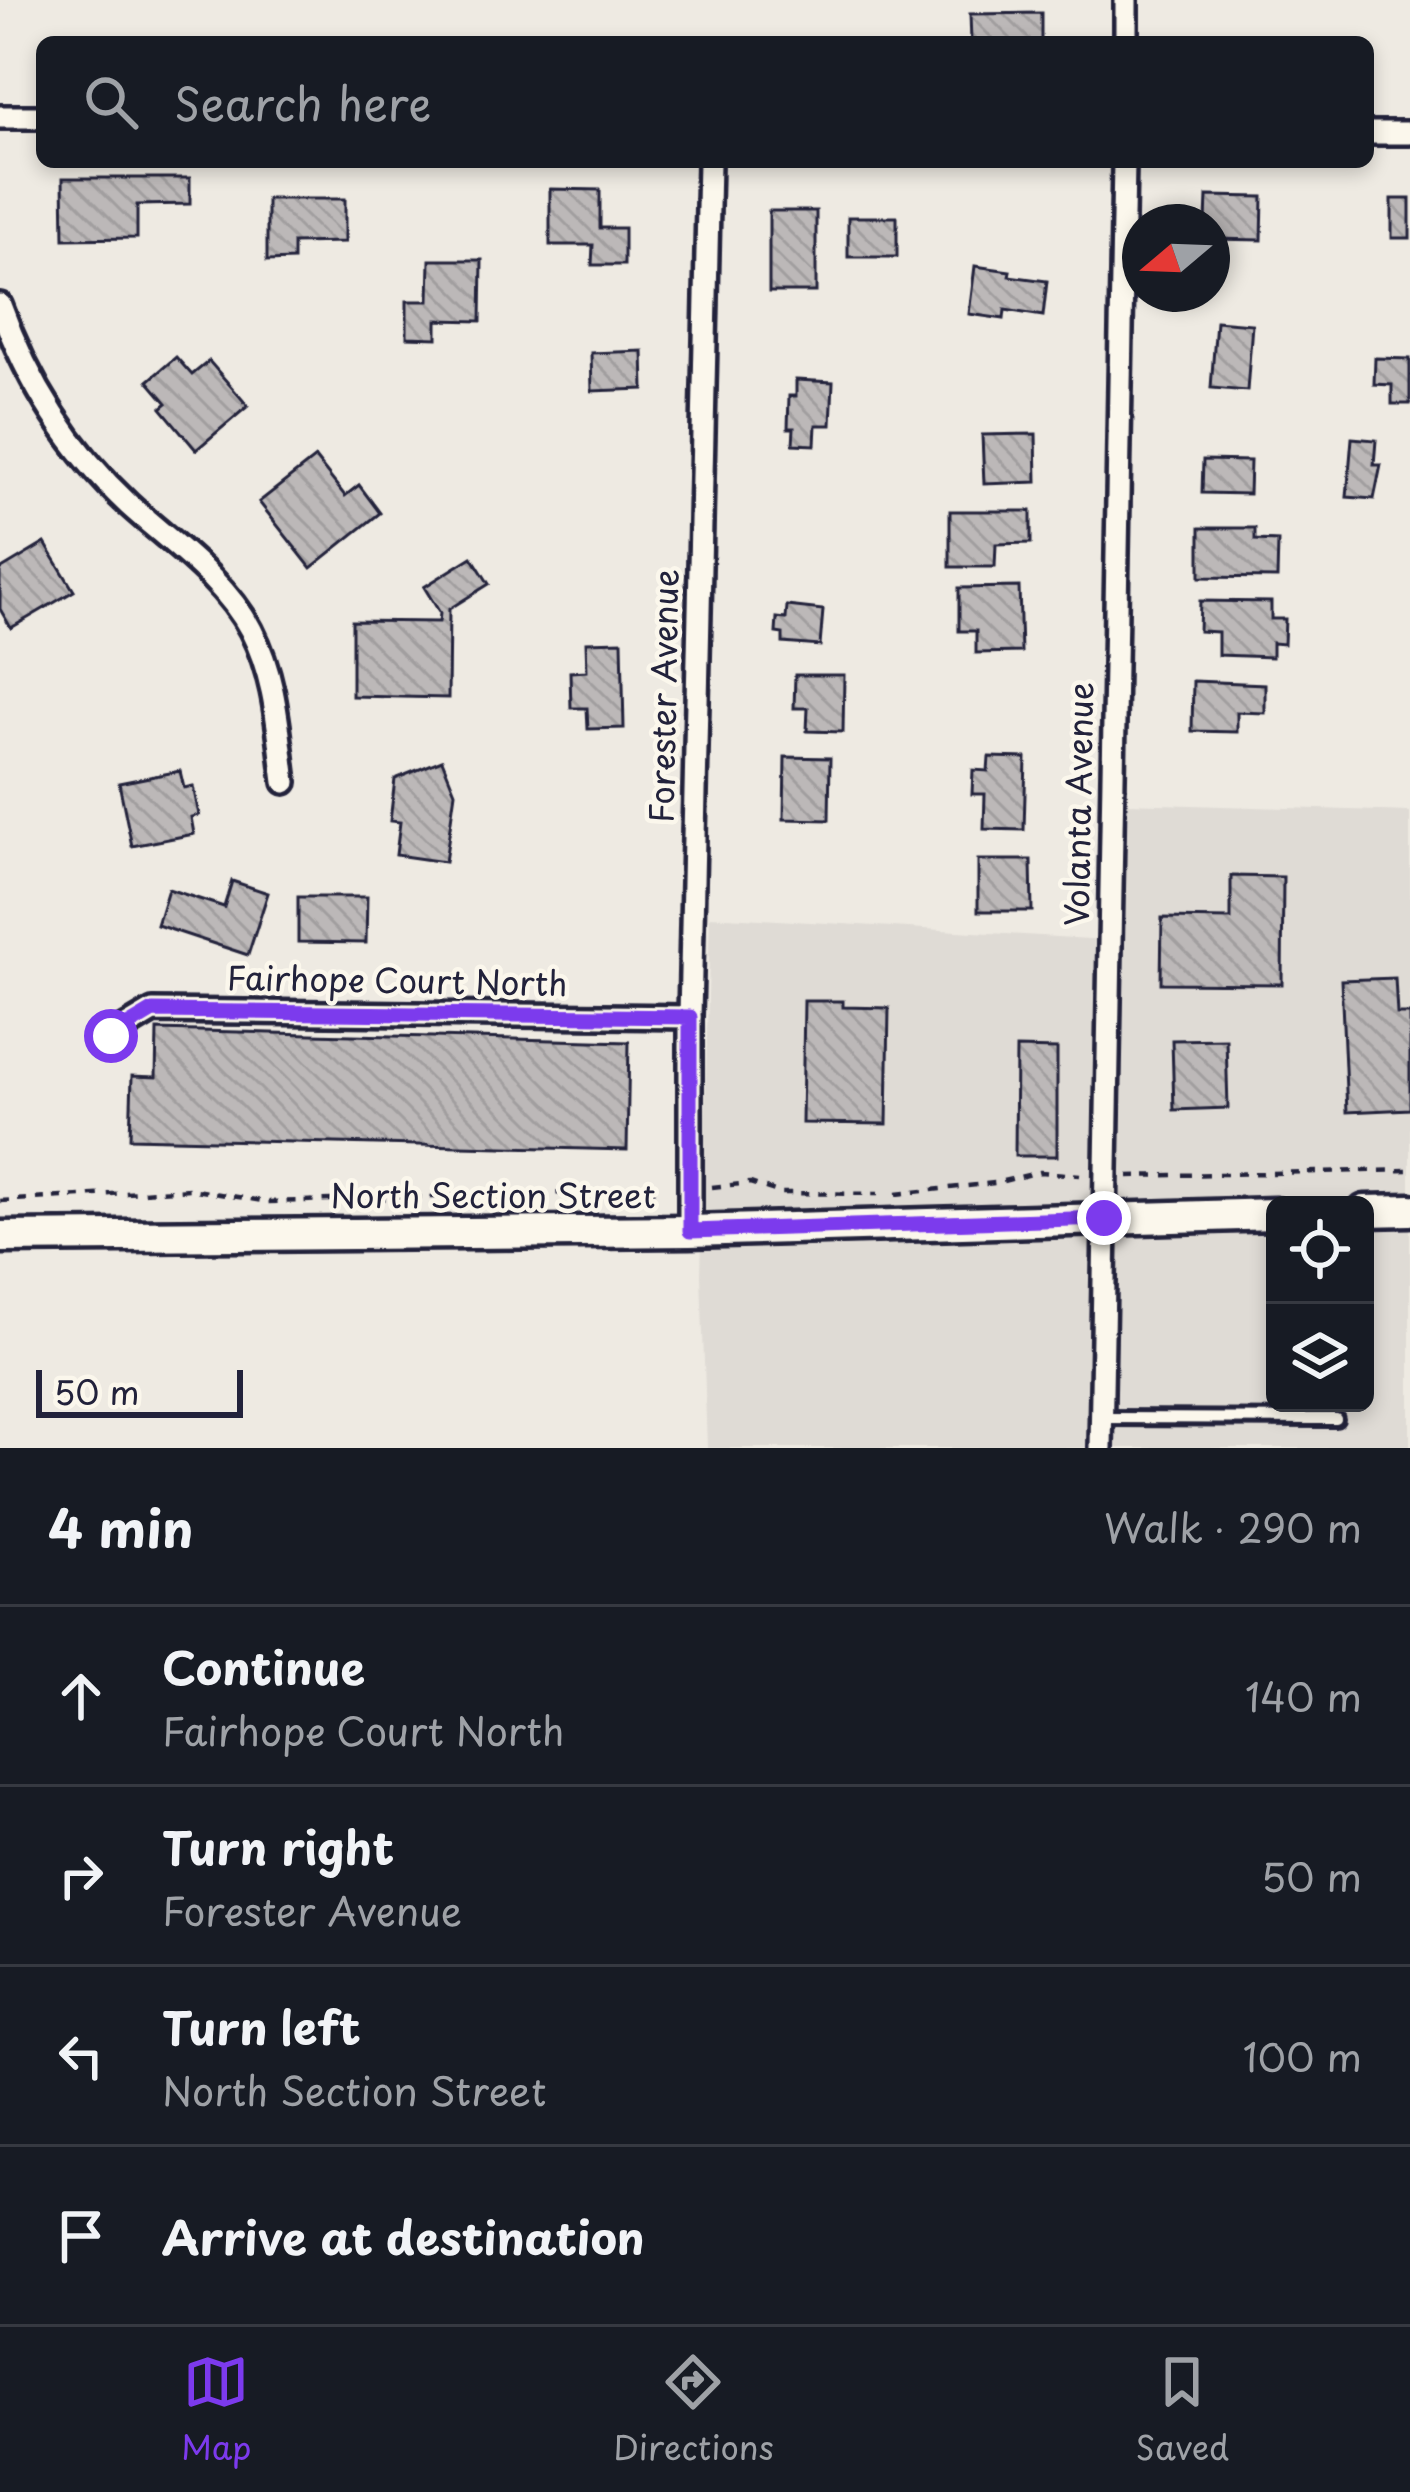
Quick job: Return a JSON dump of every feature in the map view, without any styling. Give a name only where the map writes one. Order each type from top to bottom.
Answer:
[{"type":"main road","points":[[1374,1211],[1410,1210]]},
{"type":"main road","name":"North Section Street","points":[[0,1237],[690,1231],[1266,1214]]},
{"type":"street","points":[[1126,0],[1126,36]]},
{"type":"street","points":[[0,117],[36,117]]},
{"type":"street","points":[[1374,133],[1410,134]]},
{"type":"street","name":"Forester Avenue","points":[[690,1231],[690,1017],[709,168]]},
{"type":"street","name":"Volanta Avenue","points":[[1101,1448],[1124,168]]},
{"type":"street","points":[[0,305],[24,364],[52,414],[87,460],[214,581],[250,628],[272,682],[284,782]]},
{"type":"street","name":"Fairhope Court North","points":[[111,1036],[153,1011],[690,1017]]},
{"type":"lane","points":[[1101,1418],[1336,1419]]},
{"type":"shaded area","points":[[1128,803],[1410,812],[1410,1448],[707,1448],[701,1276],[710,916],[1123,941]]},
{"type":"building","points":[[1041,13],[1041,36],[971,36],[970,14]]},
{"type":"building","points":[[63,178],[190,178],[190,204],[137,205],[137,238],[64,239]]},
{"type":"building","points":[[550,189],[600,190],[600,228],[624,228],[624,265],[592,265],[593,245],[550,245]]},
{"type":"building","points":[[1207,196],[1263,197],[1262,240],[1230,239],[1230,204],[1207,204]]},
{"type":"building","points":[[267,199],[345,199],[345,242],[293,243],[293,260],[267,261]]},
{"type":"building","points":[[1392,199],[1410,199],[1410,238],[1392,238]]},
{"type":"building","points":[[769,211],[816,211],[816,292],[769,292]]},
{"type":"building","points":[[848,217],[897,217],[897,257],[848,257]]},
{"type":"building","points":[[430,260],[482,260],[481,321],[437,320],[437,338],[407,337],[407,301],[429,301]]},
{"type":"building","points":[[975,266],[1047,281],[1043,316],[1005,310],[1004,319],[969,314]]},
{"type":"building","points":[[1216,321],[1252,324],[1247,391],[1211,388]]},
{"type":"building","points":[[643,351],[644,389],[592,391],[591,353]]},
{"type":"building","points":[[176,357],[192,375],[209,361],[248,406],[196,450],[161,408],[167,403],[148,381]]},
{"type":"building","points":[[1375,358],[1410,359],[1410,404],[1392,404],[1392,385],[1374,384]]},
{"type":"building","points":[[796,380],[833,382],[831,425],[816,425],[815,445],[793,444],[794,428],[788,428],[789,396],[796,396]]},
{"type":"building","points":[[1036,434],[1037,482],[984,484],[982,435]]},
{"type":"building","points":[[1352,438],[1376,440],[1374,465],[1381,465],[1374,499],[1347,497]]},
{"type":"building","points":[[315,458],[345,496],[359,485],[380,513],[311,568],[259,502]]},
{"type":"building","points":[[1203,460],[1250,461],[1249,494],[1202,493]]},
{"type":"building","points":[[950,511],[1031,511],[1031,543],[996,544],[995,567],[950,567]]},
{"type":"building","points":[[1200,528],[1255,528],[1255,540],[1278,541],[1277,578],[1200,577]]},
{"type":"building","points":[[45,543],[74,591],[11,628],[0,609],[0,570]]},
{"type":"building","points":[[472,557],[489,584],[449,609],[448,698],[352,696],[352,621],[439,622],[440,613],[424,587]]},
{"type":"building","points":[[1019,587],[1021,652],[976,653],[976,631],[959,631],[959,588]]},
{"type":"building","points":[[1200,601],[1271,602],[1271,619],[1285,619],[1284,644],[1272,643],[1272,657],[1218,655],[1218,632],[1199,631]]},
{"type":"building","points":[[787,606],[823,610],[820,646],[783,643],[783,634],[776,633],[777,618],[786,619]]},
{"type":"building","points":[[622,641],[624,728],[588,729],[587,708],[571,708],[570,672],[587,671],[586,642]]},
{"type":"building","points":[[795,675],[844,675],[843,732],[807,731],[808,708],[794,708]]},
{"type":"building","points":[[1193,681],[1265,684],[1265,713],[1237,712],[1237,732],[1192,731]]},
{"type":"building","points":[[785,757],[830,758],[829,820],[784,819]]},
{"type":"building","points":[[989,757],[1026,758],[1024,830],[984,829],[985,794],[972,794],[973,770],[988,771]]},
{"type":"building","points":[[442,760],[455,792],[445,862],[396,855],[400,822],[390,821],[395,779]]},
{"type":"building","points":[[180,771],[184,788],[193,786],[199,815],[191,817],[194,834],[132,846],[119,783]]},
{"type":"building","points":[[978,860],[1031,860],[1032,911],[978,911]]},
{"type":"building","points":[[1231,876],[1283,877],[1282,984],[1161,983],[1162,918],[1231,919]]},
{"type":"building","points":[[232,881],[268,893],[248,955],[157,925],[168,889],[224,907]]},
{"type":"building","points":[[298,897],[367,897],[366,943],[298,942]]},
{"type":"building","points":[[1395,978],[1397,1014],[1410,1014],[1410,1109],[1347,1112],[1341,980]]},
{"type":"building","points":[[804,1001],[889,1008],[887,1124],[802,1123]]},
{"type":"building","points":[[157,1030],[629,1042],[627,1150],[130,1138],[132,1076],[156,1077]]},
{"type":"building","points":[[1226,1039],[1228,1108],[1174,1110],[1172,1040]]},
{"type":"building","points":[[1016,1048],[1057,1049],[1057,1156],[1015,1156]]},
{"type":"route","points":[[111,1036],[153,1011],[690,1017],[690,1231],[1104,1218]]}]
